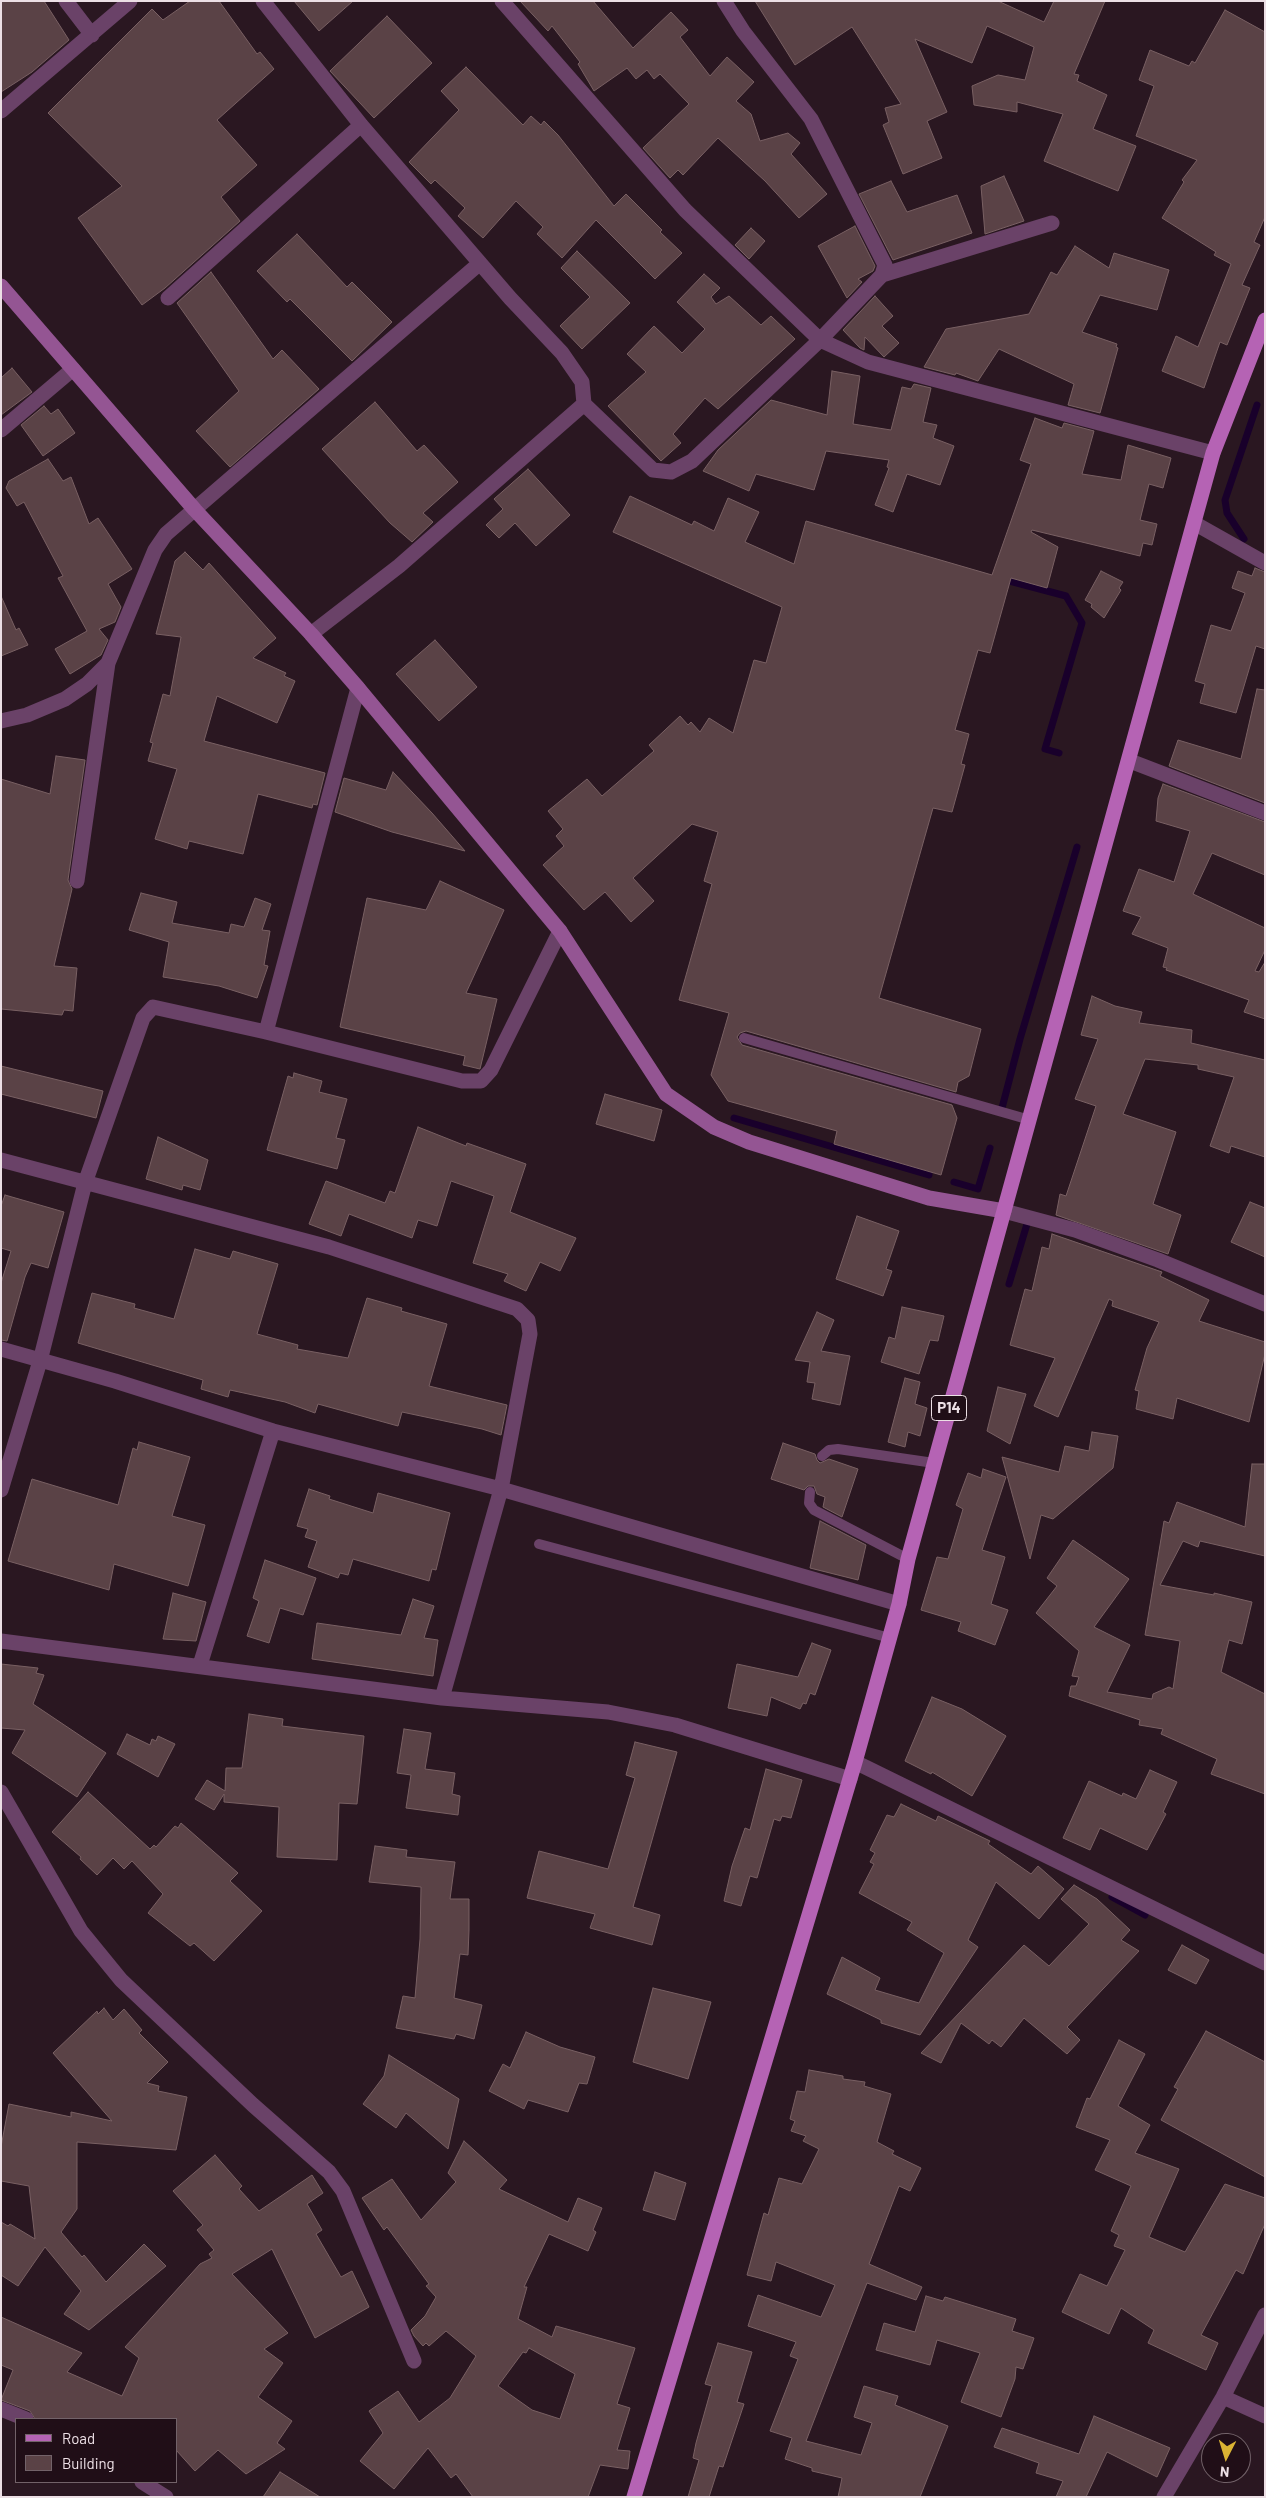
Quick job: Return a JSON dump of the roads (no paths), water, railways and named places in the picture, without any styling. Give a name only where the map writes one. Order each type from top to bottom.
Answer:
[{"type":"main road","name":"P14","points":[[634,2497],[855,1762],[899,1604],[908,1559],[934,1463],[1130,760],[1213,453],[1265,320]]},
{"type":"street","points":[[66,1],[92,35]]},
{"type":"street","points":[[1,111],[130,1]]},
{"type":"street","points":[[263,1],[361,125],[480,263],[562,353],[582,382],[584,404],[653,470],[671,472],[692,461],[820,340],[882,275],[885,266],[881,254],[811,119],[743,31],[724,1]]},
{"type":"street","points":[[502,1],[685,210],[820,340],[868,362],[1213,453]]},
{"type":"street","points":[[168,298],[361,125]]},
{"type":"street","points":[[882,275],[1052,223]]},
{"type":"street","points":[[77,881],[108,663],[155,550],[166,534],[480,263]]},
{"type":"street","points":[[1,286],[195,510],[311,634],[358,688],[560,931],[666,1094],[714,1127],[749,1142],[929,1198],[1004,1211],[1103,1240],[1158,1260],[1265,1304]]},
{"type":"street","points":[[1,430],[73,369]]},
{"type":"street","points":[[311,634],[398,566],[584,404]]},
{"type":"street","points":[[1194,524],[1265,563]]},
{"type":"street","points":[[1,721],[27,715],[65,699],[87,684],[108,663]]},
{"type":"street","points":[[266,1032],[358,688]]},
{"type":"street","points":[[1130,760],[1265,812]]},
{"type":"street","points":[[1,1490],[40,1360],[85,1183],[143,1018],[153,1007],[266,1032],[462,1081],[481,1080],[492,1070],[560,931]]},
{"type":"street","points":[[1,1160],[329,1247],[516,1309],[528,1320],[530,1334],[501,1489],[442,1698]]},
{"type":"street","points":[[1,1349],[115,1381],[273,1431],[501,1489],[899,1604]]},
{"type":"street","points":[[200,1665],[273,1431]]},
{"type":"street","points":[[1,1641],[200,1665],[442,1698],[608,1712],[675,1724],[850,1779]]},
{"type":"street","points":[[855,1762],[1265,1963]]},
{"type":"street","points":[[1,1792],[81,1931],[121,1980],[253,2106],[329,2172],[343,2190],[414,2361]]},
{"type":"street","points":[[1164,2497],[1224,2397],[1265,2315]]},
{"type":"street","points":[[1224,2397],[1265,2416]]},
{"type":"street","points":[[1,2410],[23,2418]]},
{"type":"street","points":[[144,2483],[166,2497]]},
{"type":"lane","points":[[744,1038],[1030,1120]]},
{"type":"lane","points":[[822,1456],[829,1450],[838,1449],[934,1463]]},
{"type":"lane","points":[[810,1492],[809,1503],[814,1510],[908,1559]]},
{"type":"lane","points":[[539,1544],[890,1638]]},
{"type":"waterway","points":[[1244,539],[1227,513],[1225,500],[1257,405]]},
{"type":"waterway","points":[[1002,579],[1066,596],[1082,623],[1045,749],[1059,753]]},
{"type":"waterway","points":[[1002,1108],[1020,1039],[1077,847]]},
{"type":"waterway","points":[[734,1118],[929,1175]]},
{"type":"waterway","points":[[954,1182],[978,1189],[990,1148]]},
{"type":"waterway","points":[[1009,1284],[1027,1224]]},
{"type":"waterway","points":[[1112,1897],[1145,1915]]}]
